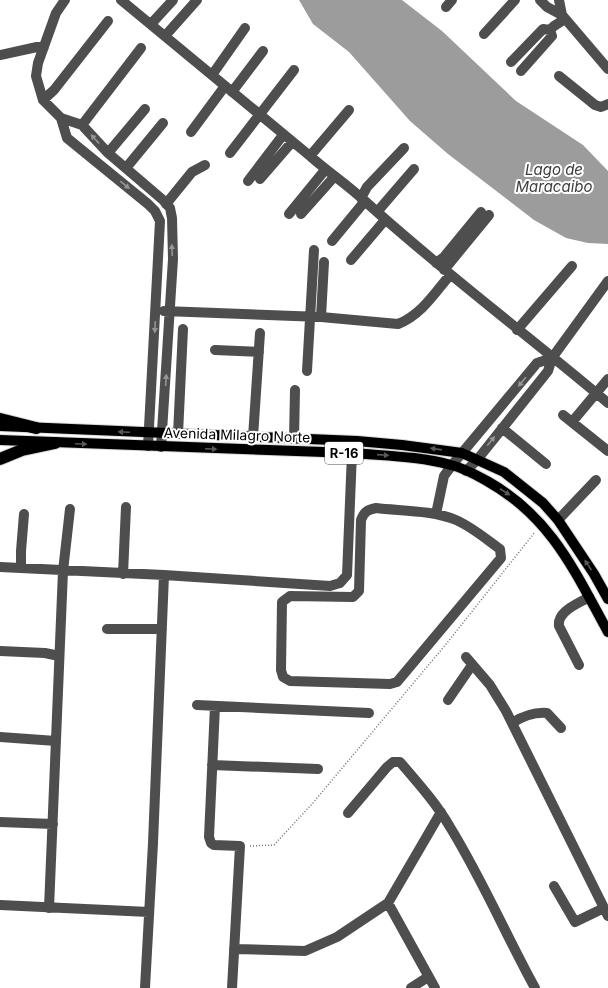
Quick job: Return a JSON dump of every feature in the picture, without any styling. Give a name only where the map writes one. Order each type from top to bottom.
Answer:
[{"type":"highway","points":[[0,419],[36,428]]},
{"type":"highway","points":[[0,459],[22,450],[55,443]]},
{"type":"main road","name":"Avenida Milagro Norte","points":[[0,426],[402,444],[462,453],[504,472],[544,503],[558,520],[594,574],[608,599]]},
{"type":"main road","name":"Avenida Milagro Norte","points":[[0,440],[352,453],[407,457],[452,465],[508,493],[542,523],[568,559],[608,632]]},
{"type":"street","points":[[65,0],[56,13],[38,63],[36,76],[43,100],[61,118],[82,125],[108,153],[170,208],[172,218],[173,259],[161,447]]},
{"type":"street","points":[[121,0],[325,170],[363,199],[385,220],[443,269],[608,403]]},
{"type":"street","points":[[151,24],[173,0]]},
{"type":"street","points":[[165,36],[197,0]]},
{"type":"street","points":[[484,34],[515,0]]},
{"type":"street","points":[[540,0],[547,7],[563,17],[608,69]]},
{"type":"street","points":[[560,0],[563,17]]},
{"type":"street","points":[[550,30],[563,17]]},
{"type":"street","points":[[43,100],[54,90],[108,21]]},
{"type":"street","points":[[212,75],[245,28]]},
{"type":"street","points":[[511,62],[543,29],[550,30]]},
{"type":"street","points":[[521,71],[552,36],[550,30]]},
{"type":"street","points":[[0,55],[37,46],[44,47]]},
{"type":"street","points":[[82,125],[142,48]]},
{"type":"street","points":[[191,132],[263,52]]},
{"type":"street","points":[[230,153],[294,70]]},
{"type":"street","points":[[559,76],[595,105],[601,108],[608,104]]},
{"type":"street","points":[[108,153],[145,109]]},
{"type":"street","points":[[310,156],[349,110]]},
{"type":"street","points":[[61,118],[67,138],[155,211],[160,221],[148,446]]},
{"type":"street","points":[[126,168],[163,123]]},
{"type":"street","points":[[248,182],[283,135]]},
{"type":"street","points":[[260,179],[292,142]]},
{"type":"street","points":[[332,241],[363,199],[367,187],[404,148]]},
{"type":"street","points":[[166,204],[192,172],[205,164]]},
{"type":"street","points":[[377,212],[414,169]]},
{"type":"street","points":[[289,214],[325,170]]},
{"type":"street","points":[[300,214],[334,177]]},
{"type":"street","points":[[156,311],[170,310],[321,317],[398,324],[419,312],[443,269],[485,214]]},
{"type":"street","points":[[351,260],[385,220]]},
{"type":"street","points":[[307,371],[314,250]]},
{"type":"street","points":[[321,317],[324,262]]},
{"type":"street","points":[[517,330],[572,266]]},
{"type":"street","points":[[466,471],[477,460],[548,371],[552,358],[608,281]]},
{"type":"street","points":[[178,434],[183,329]]},
{"type":"street","points":[[253,437],[260,333]]},
{"type":"street","points":[[215,350],[259,352]]},
{"type":"street","points":[[436,514],[444,476],[452,465],[537,363],[552,358]]},
{"type":"street","points":[[572,422],[608,379]]},
{"type":"street","points":[[294,439],[295,390]]},
{"type":"street","points":[[164,403],[179,403]]},
{"type":"street","points":[[562,415],[608,451]]},
{"type":"street","points":[[502,428],[546,464]]},
{"type":"street","points":[[0,567],[164,575],[330,586],[340,583],[347,575],[352,453]]},
{"type":"street","points":[[558,520],[596,480]]},
{"type":"street","points":[[123,574],[126,507]]},
{"type":"street","points":[[376,508],[436,514],[469,527],[500,549],[501,558],[396,682],[390,684],[290,681],[283,677],[281,670],[282,602],[290,596],[354,597],[358,594],[361,520],[363,514],[368,510],[376,508]]},
{"type":"street","points":[[49,908],[63,571],[70,509]]},
{"type":"street","points":[[21,568],[24,514]]},
{"type":"street","points":[[145,988],[164,575]]},
{"type":"street","points":[[579,665],[559,626],[558,620],[562,614],[589,597]]},
{"type":"street","points":[[107,629],[162,629]]},
{"type":"street","points":[[0,651],[45,653],[59,656]]},
{"type":"street","points":[[448,700],[469,661],[490,685],[512,723],[606,912],[575,922],[554,886]]},
{"type":"street","points":[[197,705],[369,713]]},
{"type":"street","points":[[215,706],[209,837],[211,843],[214,845],[240,846],[232,988]]},
{"type":"street","points":[[512,723],[520,718],[538,712],[547,713],[561,728]]},
{"type":"street","points":[[0,737],[56,741]]},
{"type":"street","points":[[348,813],[387,767],[396,761],[400,762],[423,788],[441,812],[490,898],[535,988]]},
{"type":"street","points":[[212,765],[318,769]]},
{"type":"street","points":[[234,949],[305,951],[337,937],[388,903],[441,812]]},
{"type":"street","points":[[0,822],[52,824]]},
{"type":"street","points":[[388,903],[435,988]]},
{"type":"street","points":[[0,905],[149,912]]},
{"type":"street","points":[[411,988],[428,977]]},
{"type":"path","points":[[240,846],[274,845],[285,834],[447,643],[542,523]]},
{"type":"water","name":"Lago de Maracaibo","points":[[299,0],[402,0],[442,31],[516,101],[583,145],[608,171],[608,244],[588,243],[566,238],[534,220],[448,154],[410,121],[349,52],[313,24]]}]
